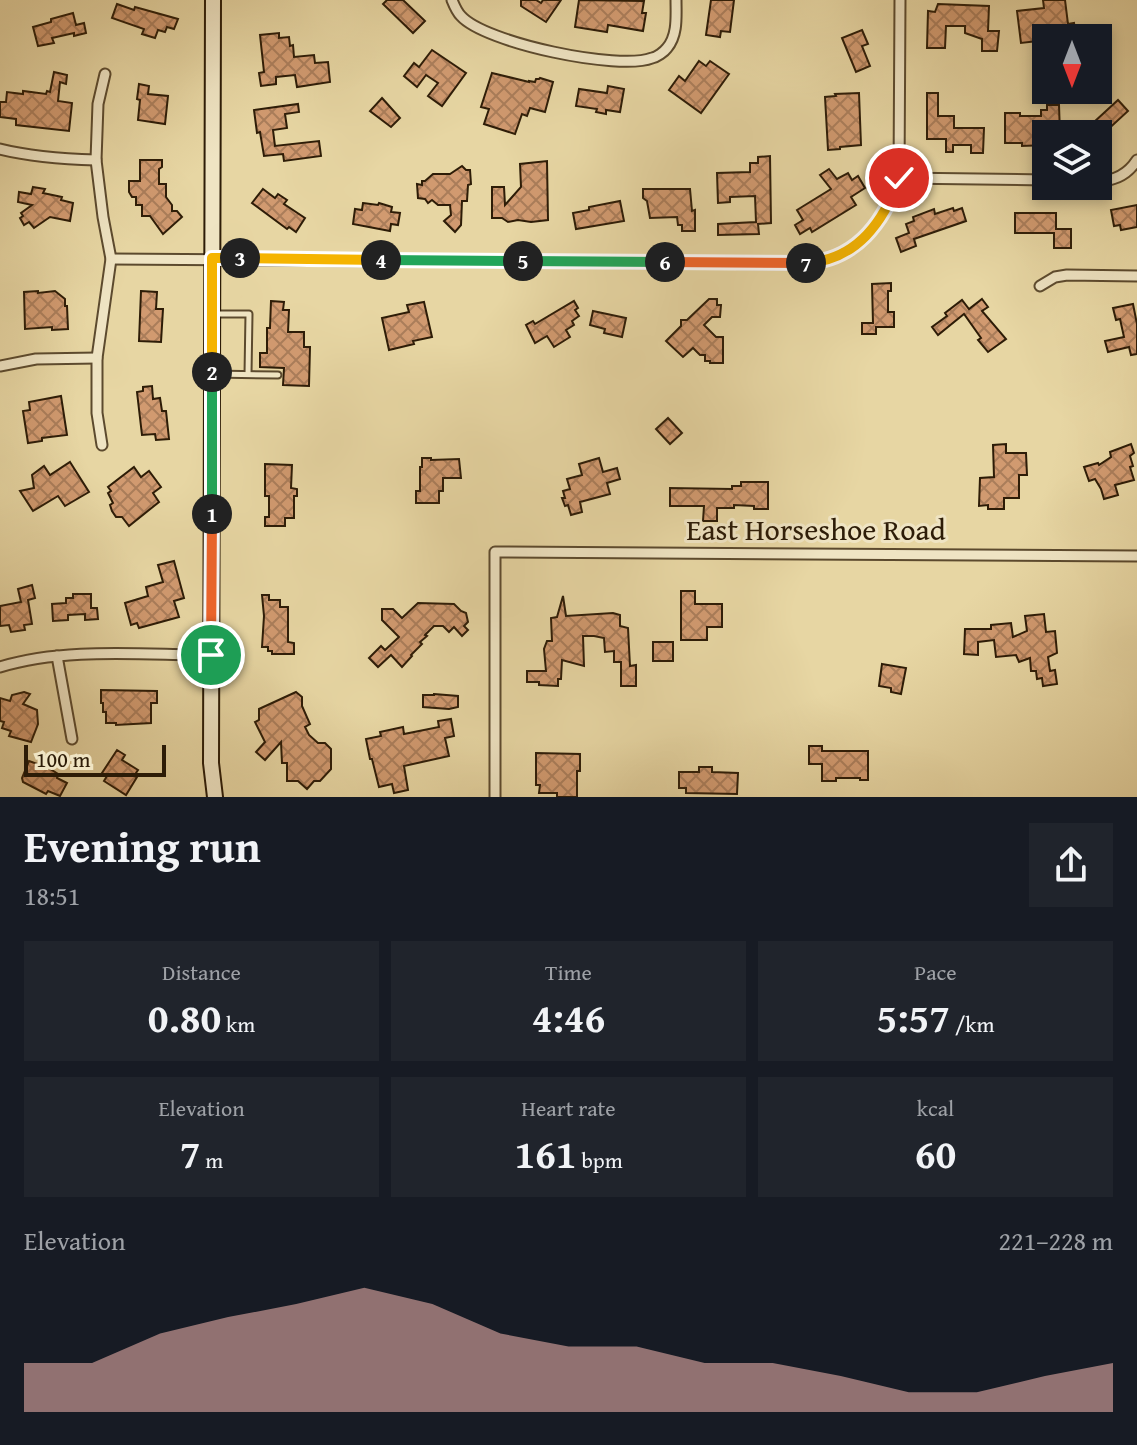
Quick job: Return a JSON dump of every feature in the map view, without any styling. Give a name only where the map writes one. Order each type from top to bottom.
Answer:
[{"type":"street","points":[[213,0],[211,763],[215,797]]},
{"type":"street","points":[[452,0],[461,17],[483,31],[540,49],[595,59],[642,61],[666,50],[674,36],[676,0]]},
{"type":"street","points":[[111,259],[788,264],[826,260],[853,247],[872,229],[891,201],[899,178],[900,0]]},
{"type":"street","points":[[102,445],[97,413],[97,358],[111,259],[96,160],[98,104],[105,74]]},
{"type":"street","points":[[0,149],[24,155],[96,160]]},
{"type":"street","points":[[1112,179],[1132,168],[1137,160]]},
{"type":"street","points":[[899,178],[1032,180]]},
{"type":"street","points":[[1040,286],[1055,277],[1067,275],[1137,276]]},
{"type":"street","points":[[0,366],[36,359],[97,358]]},
{"type":"street","name":"East Horseshoe Road","points":[[495,797],[495,552],[1137,556]]},
{"type":"street","points":[[0,667],[57,656],[211,655]]},
{"type":"street","points":[[57,656],[72,739]]},
{"type":"street","points":[[206,797],[211,763]]},
{"type":"lane","points":[[211,314],[249,314],[248,374]]},
{"type":"lane","points":[[212,374],[278,375]]},
{"type":"building","points":[[387,0],[403,0],[425,21],[413,33],[383,4]]},
{"type":"building","points":[[521,0],[541,3],[543,0],[561,0],[546,22],[521,6]]},
{"type":"building","points":[[579,0],[644,1],[643,31],[608,25],[607,32],[575,27]]},
{"type":"building","points":[[711,0],[734,0],[730,32],[721,31],[720,37],[706,35]]},
{"type":"building","points":[[1043,0],[1065,0],[1068,24],[1032,24],[1032,42],[1021,43],[1017,11],[1044,8]]},
{"type":"building","points":[[117,4],[178,19],[174,29],[167,27],[165,32],[158,30],[155,38],[142,34],[144,29],[112,18]]},
{"type":"building","points":[[938,4],[989,6],[988,31],[999,31],[997,51],[982,51],[982,39],[965,33],[965,26],[946,26],[945,48],[927,48],[928,11],[935,12]]},
{"type":"building","points":[[73,13],[76,25],[84,23],[86,33],[52,38],[54,43],[38,46],[33,27]]},
{"type":"building","points":[[862,30],[868,44],[862,46],[870,66],[856,72],[842,38]]},
{"type":"building","points":[[279,33],[279,38],[289,37],[294,57],[314,55],[315,63],[328,62],[330,82],[297,87],[295,75],[276,77],[276,84],[261,86],[259,73],[264,72],[260,35]]},
{"type":"building","points":[[432,50],[466,73],[442,106],[428,96],[438,83],[426,75],[417,87],[404,76],[414,63],[419,67]]},
{"type":"building","points":[[699,61],[706,66],[710,61],[729,74],[701,113],[669,90],[679,76],[685,81]]},
{"type":"building","points":[[54,72],[67,75],[66,84],[60,82],[58,101],[72,103],[69,131],[16,125],[16,119],[0,117],[0,102],[6,102],[7,92],[46,94],[50,92]]},
{"type":"building","points":[[492,73],[529,82],[540,78],[553,82],[545,112],[530,108],[527,116],[522,114],[515,134],[484,124],[489,109],[481,107]]},
{"type":"building","points":[[139,84],[149,86],[148,94],[168,96],[165,124],[138,120]]},
{"type":"building","points":[[608,86],[624,89],[620,112],[606,110],[606,114],[596,112],[597,109],[576,106],[579,89],[607,93]]},
{"type":"building","points":[[859,93],[861,145],[828,150],[825,97]]},
{"type":"building","points":[[927,93],[938,93],[938,116],[954,116],[954,128],[984,128],[983,153],[971,153],[971,145],[953,145],[953,152],[946,152],[946,139],[927,139]]},
{"type":"building","points":[[382,98],[400,118],[391,127],[370,111]]},
{"type":"building","points":[[1118,100],[1128,111],[1112,126],[1112,120],[1096,120]]},
{"type":"building","points":[[298,104],[299,112],[285,114],[287,128],[273,130],[275,146],[319,141],[321,156],[284,161],[283,154],[264,156],[254,110]]},
{"type":"building","points":[[1047,105],[1059,105],[1060,120],[1032,120],[1032,146],[1005,143],[1005,113],[1041,116],[1041,110],[1047,110]]},
{"type":"building","points":[[770,156],[771,223],[758,224],[759,234],[718,235],[718,224],[756,222],[755,196],[730,197],[730,202],[718,203],[717,173],[750,172],[750,163],[758,163],[758,157]]},
{"type":"building","points":[[140,160],[162,160],[159,184],[166,184],[166,197],[172,211],[177,211],[182,217],[163,234],[150,216],[142,216],[142,205],[136,205],[136,197],[129,192],[129,181],[140,181]]},
{"type":"building","points":[[547,161],[548,220],[508,222],[502,218],[492,218],[492,187],[504,187],[505,205],[521,187],[520,164]]},
{"type":"building","points":[[462,166],[470,170],[471,184],[468,185],[467,201],[462,201],[461,225],[455,232],[444,221],[451,215],[450,205],[438,205],[432,200],[428,203],[418,198],[417,184],[422,185],[422,181],[433,174],[450,174]]},
{"type":"building","points":[[829,169],[837,179],[848,173],[852,180],[858,176],[865,188],[851,197],[856,205],[812,232],[810,228],[800,234],[795,225],[803,220],[797,210],[831,189],[820,175]]},
{"type":"building","points":[[33,187],[45,189],[43,193],[73,203],[70,221],[50,217],[34,228],[29,222],[24,225],[21,213],[32,205],[18,202],[19,192],[31,194]]},
{"type":"building","points":[[263,189],[275,198],[278,194],[287,200],[284,204],[305,218],[296,232],[289,227],[287,229],[252,203]]},
{"type":"building","points":[[643,189],[690,189],[692,211],[695,210],[695,231],[682,231],[677,217],[650,218]]},
{"type":"building","points":[[620,201],[624,221],[576,229],[573,213]]},
{"type":"building","points":[[363,203],[392,207],[391,212],[400,213],[398,225],[391,224],[390,231],[353,224],[355,209],[362,210]]},
{"type":"building","points":[[1137,205],[1137,227],[1121,230],[1120,225],[1114,226],[1111,210]]},
{"type":"building","points":[[953,208],[954,211],[962,208],[966,221],[914,239],[916,246],[901,252],[896,238],[909,233],[906,224],[914,221],[913,217],[934,209],[935,214]]},
{"type":"building","points":[[1015,213],[1056,213],[1056,229],[1071,229],[1071,248],[1054,248],[1054,233],[1015,233]]},
{"type":"building","points":[[891,283],[888,312],[894,312],[894,327],[876,327],[876,334],[862,334],[862,323],[873,323],[872,284]]},
{"type":"building","points":[[55,291],[65,299],[68,329],[25,329],[24,292]]},
{"type":"building","points":[[141,291],[157,292],[156,309],[163,309],[161,342],[139,341]]},
{"type":"building","points":[[709,299],[717,299],[717,305],[721,305],[720,317],[712,317],[704,325],[716,337],[723,337],[723,363],[705,361],[705,355],[700,355],[693,348],[683,357],[666,341],[681,326],[681,320],[687,320]]},
{"type":"building","points":[[982,299],[988,307],[982,311],[1006,339],[988,352],[964,314],[938,335],[932,327],[962,300],[969,309]]},
{"type":"building","points":[[271,301],[284,302],[283,310],[289,310],[288,332],[304,332],[304,347],[310,347],[309,386],[283,385],[284,368],[260,367],[260,353],[267,353]]},
{"type":"building","points":[[574,301],[579,316],[572,321],[574,325],[566,330],[570,337],[554,347],[547,336],[535,343],[526,325],[533,321],[535,324]]},
{"type":"building","points":[[424,302],[432,337],[389,350],[382,318],[409,312],[407,305]]},
{"type":"building","points":[[1133,304],[1137,354],[1131,355],[1129,347],[1108,352],[1105,341],[1124,337],[1120,319],[1116,320],[1113,308]]},
{"type":"building","points":[[593,311],[626,318],[622,337],[604,333],[605,329],[590,325]]},
{"type":"building","points":[[152,386],[153,399],[160,398],[162,411],[166,411],[169,439],[156,440],[155,434],[142,435],[137,392],[143,391],[143,387]]},
{"type":"building","points":[[61,396],[67,435],[28,443],[23,411],[30,410],[29,402]]},
{"type":"building","points":[[668,418],[682,433],[670,444],[656,429]]},
{"type":"building","points":[[1006,444],[1006,453],[1026,453],[1027,475],[1019,475],[1019,498],[1004,498],[1004,509],[979,506],[980,478],[994,477],[993,445]]},
{"type":"building","points":[[1131,444],[1134,453],[1130,456],[1133,466],[1130,467],[1134,480],[1115,485],[1118,495],[1104,499],[1095,479],[1089,481],[1084,467],[1099,465],[1111,457],[1110,452]]},
{"type":"building","points":[[422,458],[459,459],[461,478],[443,478],[439,503],[416,503]]},
{"type":"building","points":[[599,458],[603,472],[617,468],[620,479],[607,483],[610,494],[580,502],[582,512],[571,515],[562,498],[565,498],[563,491],[570,489],[567,479],[582,475],[579,464]]},
{"type":"building","points":[[70,462],[89,492],[65,506],[58,496],[33,511],[20,491],[34,488],[32,475],[44,466],[50,475]]},
{"type":"building","points":[[265,464],[292,465],[291,488],[297,489],[297,496],[294,496],[294,518],[285,518],[285,526],[265,526],[265,517],[269,517],[269,496],[265,496]]},
{"type":"building","points":[[134,467],[141,477],[149,471],[161,487],[153,493],[159,502],[129,526],[112,511],[108,487]]},
{"type":"building","points":[[741,482],[768,482],[768,509],[734,505],[734,508],[717,508],[717,521],[703,521],[704,506],[670,506],[670,488],[732,489],[732,486],[741,486]]},
{"type":"building","points":[[174,561],[184,598],[174,601],[179,617],[139,628],[137,623],[131,625],[125,603],[148,596],[146,587],[163,582],[158,565]]},
{"type":"building","points":[[32,585],[35,598],[28,600],[32,624],[24,625],[25,630],[11,632],[9,625],[0,626],[0,606],[21,602],[18,589]]},
{"type":"building","points":[[681,591],[695,591],[695,604],[722,604],[722,627],[707,627],[707,640],[681,640]]},
{"type":"building","points":[[73,594],[91,594],[91,608],[97,608],[98,619],[85,620],[85,614],[68,615],[68,620],[53,621],[52,604],[66,603],[66,598],[73,598]]},
{"type":"building","points":[[262,595],[269,595],[269,600],[280,600],[280,607],[288,607],[288,642],[294,643],[294,654],[272,654],[268,647],[262,647]]},
{"type":"building","points":[[563,596],[566,616],[620,615],[620,626],[628,628],[630,666],[636,665],[636,686],[621,686],[621,662],[614,662],[614,651],[605,652],[604,638],[594,636],[583,636],[584,666],[562,660],[558,686],[527,682],[527,671],[546,671],[544,649],[547,641],[552,641],[551,618],[557,617]]},
{"type":"building","points":[[418,603],[454,604],[466,613],[468,622],[464,626],[468,630],[462,636],[454,627],[449,632],[443,626],[434,626],[402,667],[391,655],[378,667],[369,658],[381,646],[385,650],[399,637],[382,620],[382,609],[393,609],[402,618]]},
{"type":"building","points":[[1044,614],[1046,632],[1055,631],[1057,653],[1048,657],[1050,671],[1055,670],[1057,684],[1043,686],[1042,678],[1037,679],[1036,671],[1031,671],[1030,658],[1019,662],[1016,655],[996,657],[994,640],[978,642],[978,655],[964,654],[965,629],[991,629],[991,625],[1011,623],[1013,637],[1027,631],[1025,616]]},
{"type":"building","points":[[653,642],[673,642],[673,661],[653,661]]},
{"type":"building","points":[[882,664],[906,668],[901,694],[879,686]]},
{"type":"building","points":[[101,690],[157,691],[157,703],[151,703],[151,723],[106,723]]},
{"type":"building","points":[[296,692],[302,697],[302,706],[310,724],[305,727],[309,735],[331,749],[331,769],[307,789],[298,781],[287,781],[287,763],[282,763],[281,742],[265,760],[256,752],[265,742],[255,722],[259,720],[259,709]]},
{"type":"building","points":[[30,694],[23,704],[37,710],[38,724],[31,742],[9,736],[11,731],[2,728],[4,722],[0,721],[0,698],[10,701],[12,695]]},
{"type":"building","points":[[423,695],[458,696],[458,707],[423,707]]},
{"type":"building","points":[[451,719],[454,736],[445,738],[449,756],[404,766],[408,790],[394,793],[392,784],[379,787],[366,739],[403,727],[404,734],[439,727],[438,721]]},
{"type":"building","points":[[809,746],[822,746],[822,751],[868,751],[868,780],[836,778],[836,781],[822,781],[822,764],[809,764]]},
{"type":"building","points":[[117,750],[125,755],[122,760],[138,770],[126,795],[104,781],[107,776],[102,773]]},
{"type":"building","points":[[536,753],[580,754],[577,797],[539,793]]},
{"type":"building","points":[[29,761],[41,763],[67,783],[60,796],[48,791],[46,794],[23,782]]},
{"type":"building","points":[[699,767],[712,767],[712,772],[738,773],[737,794],[686,793],[686,788],[679,788],[679,772],[699,772]]},
{"type":"route","points":[[211,655],[212,258],[815,263],[853,247],[865,237],[879,222],[899,178]]}]
